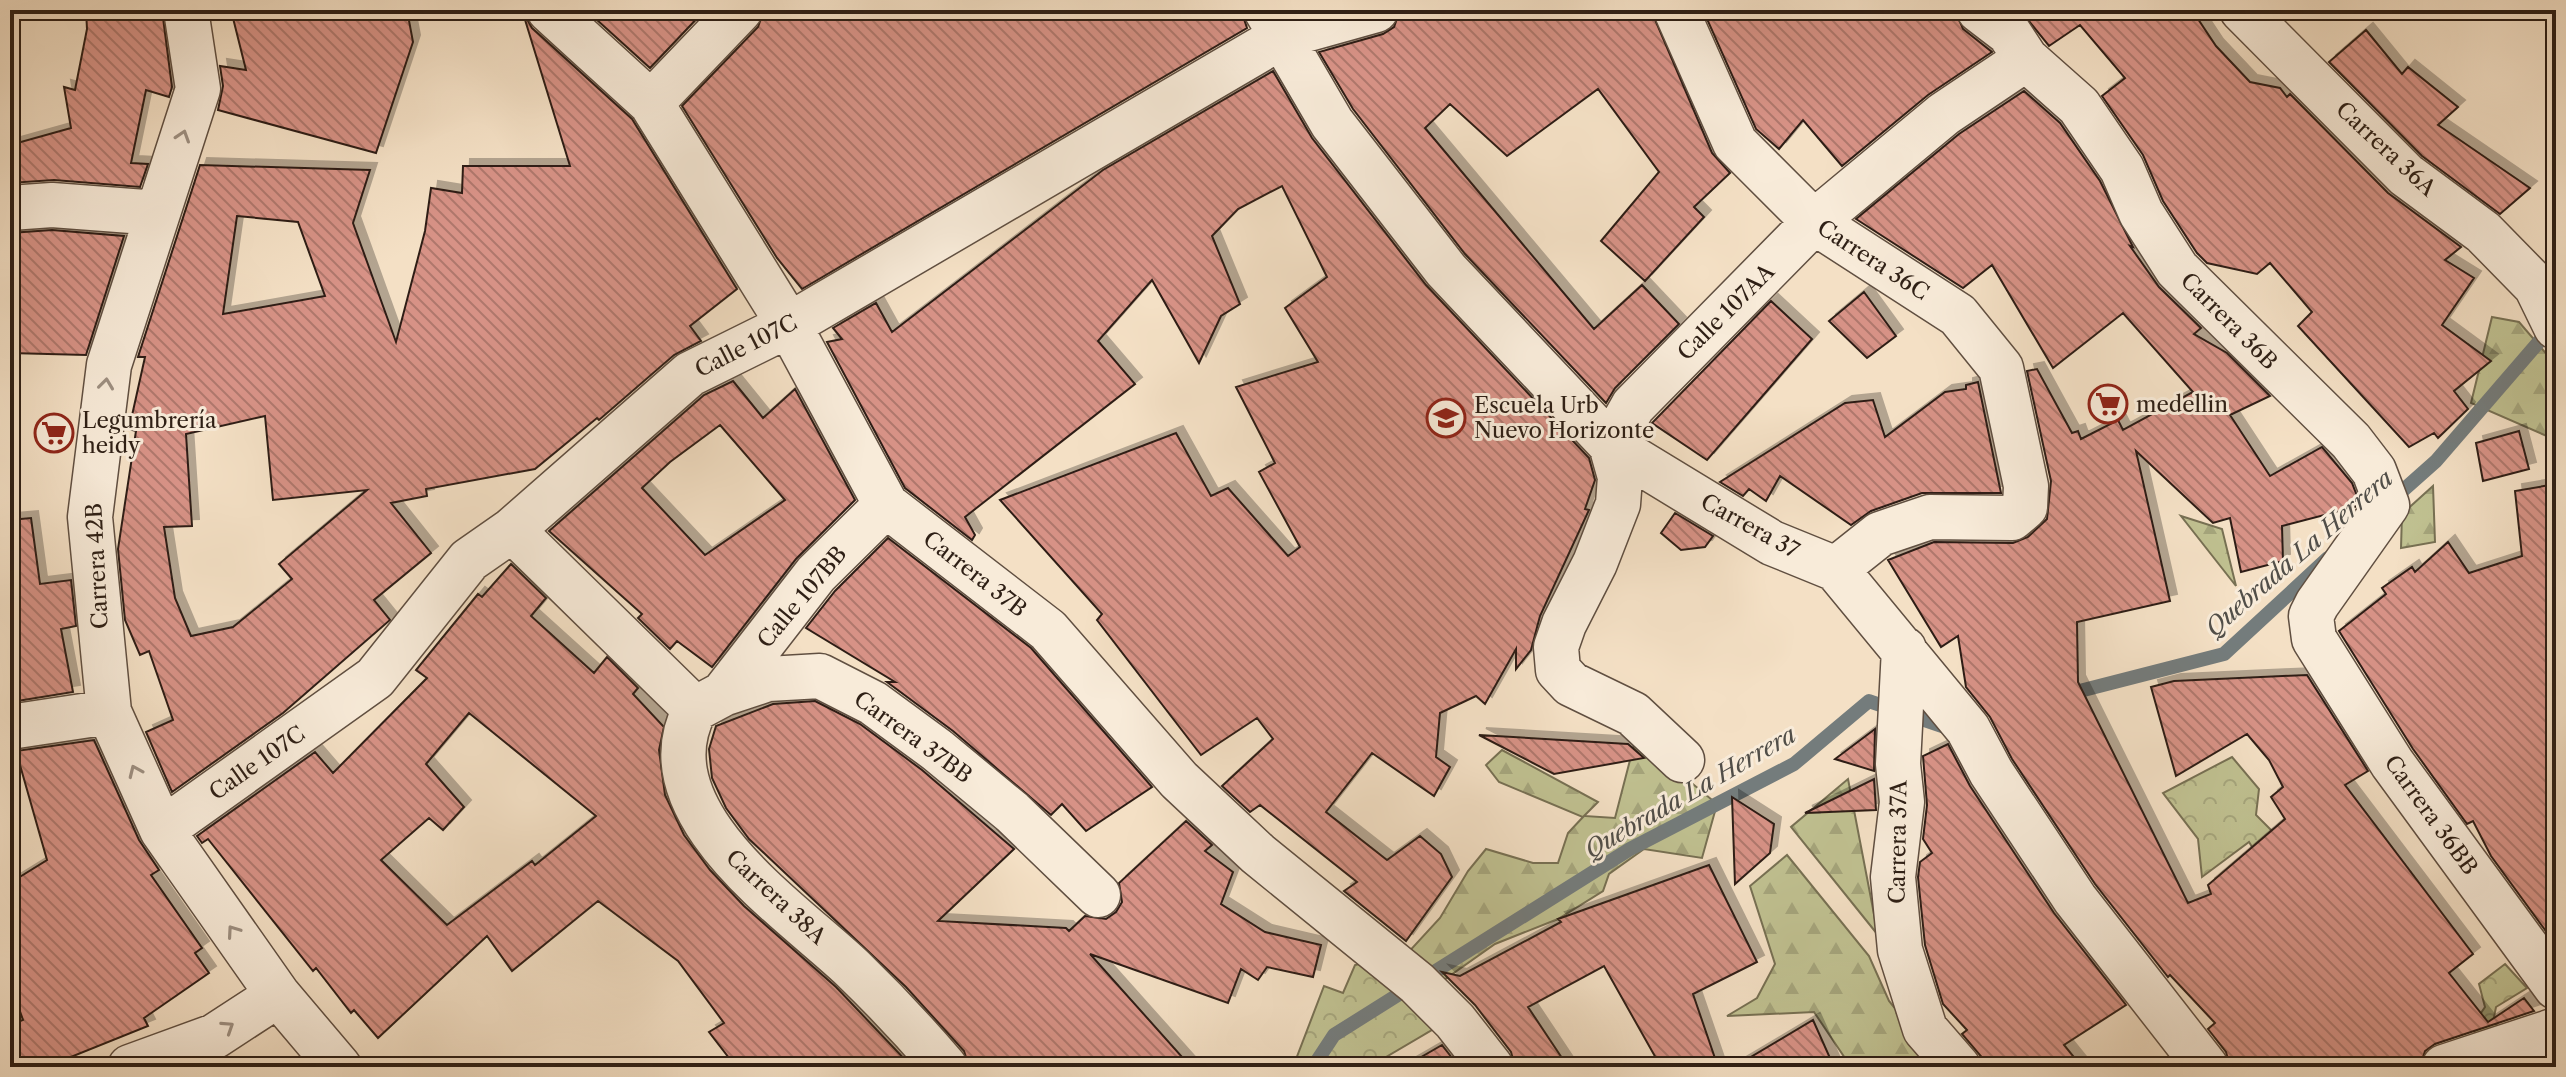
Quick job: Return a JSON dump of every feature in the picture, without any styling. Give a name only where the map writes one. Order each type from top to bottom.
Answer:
[{"type":"street","name":"Carrera 42B","points":[[186,10],[198,89],[109,365],[90,517],[109,712],[162,830],[278,995],[339,1067]]},
{"type":"street","name":"Carrera 37B","points":[[549,10],[651,103],[789,325],[886,505],[1048,630],[1179,780],[1258,854],[1417,983],[1455,1021],[1491,1067]]},
{"type":"street","points":[[651,103],[740,10]]},
{"type":"street","name":"Calle 107C","points":[[162,830],[375,678],[469,560],[512,530],[690,374],[789,325],[1274,23],[1376,10]]},
{"type":"street","name":"Carrera 36C","points":[[1676,10],[1735,143],[1814,222],[1958,315],[2001,368],[2026,486],[2025,507],[2012,518],[1930,517],[1880,534],[1836,569]]},
{"type":"street","name":"Carrera 36B","points":[[1979,10],[2009,33],[2026,59],[2079,106],[2122,169],[2141,213],[2177,269],[2351,441],[2374,471],[2387,505],[2317,604],[2311,616],[2314,639]]},
{"type":"street","name":"Carrera 36A","points":[[2242,10],[2406,175],[2483,232],[2536,286],[2556,327]]},
{"type":"street","name":"Carrera 37","points":[[1274,23],[1332,123],[1446,270],[1611,445],[1772,543],[1836,569],[1968,729],[1991,772],[2075,899],[2206,1067]]},
{"type":"street","name":"Calle 107AA","points":[[1611,445],[1633,406],[1814,222],[1944,114],[2026,59]]},
{"type":"street","points":[[10,208],[52,205],[158,213]]},
{"type":"street","points":[[1611,445],[1620,477],[1618,504],[1556,647],[1558,670],[1571,684],[1633,714],[1682,760]]},
{"type":"street","name":"Calle 107BB","points":[[709,702],[816,574],[886,505]]},
{"type":"street","points":[[512,530],[709,702]]},
{"type":"street","name":"Carrera 36BB","points":[[2314,639],[2392,763],[2556,987]]},
{"type":"street","name":"Carrera 37A","points":[[1904,649],[1898,764],[1902,802],[1893,877],[1900,950],[1925,1029],[1958,1067]]},
{"type":"street","name":"Carrera 37BB","points":[[709,702],[768,679],[820,676],[873,703],[1012,812],[1098,895]]},
{"type":"street","name":"Carrera 38A","points":[[709,702],[682,733],[690,791],[715,838],[756,884],[854,969],[945,1067]]},
{"type":"street","points":[[10,727],[109,712]]},
{"type":"street","points":[[130,1067],[215,1036],[278,995]]},
{"type":"street","points":[[2444,1067],[2556,1030]]},
{"type":"green space","points":[[2492,317],[2519,322],[2555,364],[2556,440],[2471,403]]},
{"type":"green space","points":[[2433,486],[2435,542],[2401,548],[2402,514]]},
{"type":"green space","points":[[2181,516],[2222,529],[2236,586]]},
{"type":"green space","points":[[1636,737],[1717,804],[1702,858],[1644,849],[1609,874],[1603,891],[1558,919],[1495,944],[1441,982],[1404,957],[1440,918],[1468,871],[1486,849],[1533,863],[1558,863],[1568,833],[1583,817],[1499,782],[1486,765],[1502,750],[1598,802],[1584,816],[1615,818]]},
{"type":"green space","points":[[2232,757],[2259,789],[2256,815],[2275,834],[2275,884],[2249,842],[2202,877],[2198,839],[2163,793]]},
{"type":"green space","points":[[1848,779],[1878,935],[1791,827]]},
{"type":"green space","points":[[1787,855],[1869,956],[1889,1001],[1942,1067],[1851,1067],[1814,1012],[1727,1016],[1757,998],[1775,964],[1750,886]]},
{"type":"green space","points":[[1368,962],[1442,1024],[1369,1067],[1293,1067],[1324,986],[1343,993],[1355,965]]},
{"type":"green space","points":[[2505,964],[2527,988],[2496,1007],[2493,1022],[2503,1030],[2475,1040],[2474,1023],[2485,1007],[2479,984]]},
{"type":"building","points":[[86,10],[162,10],[172,87],[169,97],[146,90],[131,163],[148,164],[140,187],[54,180],[10,183],[10,145],[71,128],[64,87],[75,90],[87,29]]},
{"type":"building","points":[[231,10],[407,10],[413,42],[376,153],[218,110],[223,86],[220,66],[246,70]]},
{"type":"building","points":[[522,10],[532,28],[632,119],[737,289],[690,326],[701,341],[674,355],[599,420],[597,418],[535,469],[426,489],[427,496],[391,503],[431,553],[374,600],[390,620],[283,713],[172,792],[146,732],[173,720],[149,651],[140,655],[125,620],[118,549],[136,431],[129,429],[145,357],[138,357],[200,165],[370,170],[353,223],[396,342],[425,231],[431,188],[462,193],[463,166],[570,166]],"holes":[[[237,216],[298,222],[325,296],[223,314]],[[265,416],[273,500],[367,490],[279,564],[292,579],[233,627],[191,636],[175,598],[164,527],[192,526],[186,434]]]},
{"type":"building","points":[[586,10],[705,10],[650,68]]},
{"type":"building","points":[[764,10],[1241,10],[1247,28],[802,289],[777,258],[682,106],[758,27]]},
{"type":"building","points":[[1400,10],[1651,10],[1712,153],[1730,173],[1694,207],[1704,217],[1645,281],[1601,241],[1659,172],[1598,89],[1507,156],[1450,104],[1425,128],[1594,329],[1642,285],[1679,324],[1615,388],[1606,403],[1465,254],[1353,109],[1319,52],[1383,34],[1394,27]]},
{"type":"building","points":[[1703,10],[1955,10],[1963,29],[1992,52],[1928,95],[1842,166],[1803,120],[1779,149],[1756,129]]},
{"type":"building","points":[[2020,10],[2192,10],[2216,46],[2250,82],[2280,88],[2287,97],[2290,94],[2388,193],[2461,247],[2445,260],[2474,278],[2442,325],[2491,361],[2454,391],[2468,409],[2438,438],[2434,433],[2409,447],[2298,326],[2312,312],[2270,263],[2257,274],[2207,263],[2197,253],[2163,201],[2143,155],[2102,96],[2125,78],[2080,25],[2049,46]]},
{"type":"building","points":[[2366,30],[2402,74],[2408,67],[2458,107],[2438,125],[2530,188],[2500,214],[2422,156],[2329,62]]},
{"type":"building","points":[[1273,71],[1312,138],[1426,285],[1589,458],[1595,480],[1585,509],[1589,510],[1540,616],[1531,650],[1516,669],[1516,649],[1485,704],[1476,696],[1440,713],[1436,757],[1450,767],[1434,796],[1372,753],[1326,812],[1387,860],[1420,836],[1441,854],[1452,877],[1406,941],[1344,891],[1357,882],[1260,805],[1250,812],[1222,786],[1273,739],[1257,718],[1201,755],[1097,620],[1102,614],[1000,500],[1176,433],[1211,496],[1228,488],[1288,556],[1300,547],[1259,472],[1275,463],[1236,387],[1318,362],[1285,308],[1327,277],[1282,186],[1238,209],[1212,236],[1240,304],[1221,316],[1199,363],[1152,280],[1098,341],[1135,384],[965,517],[975,535],[972,540],[905,488],[827,342],[842,339],[833,328],[876,303],[892,332],[1103,170]]},
{"type":"building","points":[[2024,91],[2060,123],[2100,181],[2133,247],[2130,246],[2159,287],[2201,328],[2194,334],[2227,353],[2270,396],[2230,415],[2270,476],[2322,447],[2352,483],[2357,496],[2355,507],[2282,526],[2283,561],[2241,572],[2230,518],[2213,523],[2136,451],[2170,601],[2077,622],[2078,682],[2188,903],[2211,894],[2208,885],[2285,819],[2271,797],[2283,787],[2269,760],[2247,734],[2176,776],[2151,687],[2174,681],[2307,675],[2368,771],[2345,785],[2473,954],[2449,973],[2488,1022],[2524,998],[2534,1011],[2435,1044],[2425,1051],[2420,1067],[2230,1067],[2226,1052],[2208,1029],[2215,1023],[2170,975],[2168,977],[2095,884],[2012,759],[1990,717],[1966,687],[1958,636],[1941,647],[1888,560],[1934,542],[2013,543],[2028,537],[2047,519],[2051,481],[2027,371],[2037,369],[2072,433],[2078,431],[2081,439],[2118,420],[2123,430],[2193,392],[2123,313],[2053,368],[1992,265],[1963,288],[1856,219],[1959,134]]},
{"type":"building","points":[[52,230],[124,236],[86,355],[10,353],[10,233]]},
{"type":"building","points":[[1864,292],[1896,336],[1867,358],[1829,321]]},
{"type":"building","points":[[1771,301],[1812,339],[1707,460],[1652,423]]},
{"type":"building","points":[[733,381],[763,418],[795,389],[855,500],[796,559],[712,667],[677,641],[670,649],[638,618],[642,614],[549,531],[704,395]],"holes":[[[720,425],[785,500],[705,555],[642,488],[670,462]]]},
{"type":"building","points":[[1978,382],[2001,493],[1922,493],[1871,511],[1851,525],[1780,476],[1766,501],[1749,489],[1743,496],[1720,482],[1845,403],[1873,400],[1885,437],[1945,392],[1966,389],[1966,385]]},
{"type":"building","points":[[2519,431],[2529,469],[2483,481],[2476,443]]},
{"type":"building","points":[[2556,484],[2556,945],[2491,856],[2473,821],[2467,824],[2413,749],[2339,631],[2386,594],[2382,588],[2412,567],[2415,572],[2448,542],[2469,573],[2522,556],[2515,491]]},
{"type":"building","points":[[1675,513],[1713,536],[1705,547],[1681,550],[1661,533]]},
{"type":"building","points":[[31,518],[40,584],[71,580],[76,626],[61,629],[73,692],[11,702],[10,520]]},
{"type":"building","points":[[888,538],[1031,648],[1152,787],[1086,831],[1062,804],[1051,815],[953,731],[887,682],[895,682],[806,628],[835,591]]},
{"type":"building","points":[[511,564],[546,598],[531,616],[594,673],[607,657],[638,688],[633,694],[664,727],[659,750],[665,795],[684,835],[710,870],[744,906],[836,987],[912,1067],[736,1067],[709,1032],[724,1023],[678,961],[598,901],[512,971],[487,936],[378,1038],[354,1010],[351,1013],[316,968],[313,971],[208,839],[202,843],[197,836],[315,752],[333,773],[427,678],[416,670],[478,594],[482,597]],"holes":[[[469,713],[596,816],[535,865],[532,861],[447,925],[381,860],[429,818],[443,830],[464,807],[426,764]]]},
{"type":"building","points":[[815,701],[860,724],[922,770],[1014,849],[938,921],[1066,928],[1069,931],[1085,916],[1106,919],[1116,912],[1122,902],[1119,883],[1186,821],[1212,845],[1205,851],[1233,872],[1221,904],[1265,932],[1321,945],[1313,977],[1267,967],[1258,980],[1241,969],[1228,1003],[1090,954],[1191,1067],[969,1067],[964,1051],[906,987],[749,839],[726,808],[712,778],[709,749],[716,726],[773,704]]},
{"type":"building","points":[[1875,729],[1874,771],[1835,759]]},
{"type":"building","points":[[1479,735],[1628,744],[1644,758],[1554,774]]},
{"type":"building","points":[[94,740],[139,840],[159,870],[151,875],[202,948],[195,953],[209,973],[144,1018],[148,1026],[46,1067],[10,1067],[10,1025],[23,1020],[10,983],[10,883],[47,860],[16,751]]},
{"type":"building","points":[[1948,744],[1970,786],[2054,913],[2126,1005],[2064,1045],[2082,1067],[1990,1067],[1962,1034],[1967,1030],[1943,1004],[1925,945],[1918,877],[1920,862],[1932,853],[1923,839],[1927,805],[1923,756]]},
{"type":"building","points":[[1874,779],[1876,810],[1805,813]]},
{"type":"building","points":[[1732,797],[1774,824],[1770,853],[1735,884]]},
{"type":"building","points":[[1709,865],[1757,962],[1693,994],[1718,1067],[1661,1067],[1604,966],[1528,1007],[1568,1067],[1515,1067],[1511,1052],[1475,1005],[1442,972],[1460,976],[1561,922],[1558,919]]},
{"type":"building","points":[[1813,1020],[1834,1067],[1734,1067]]},
{"type":"building","points":[[1442,1045],[1459,1067],[1404,1067]]},
{"type":"waterway","name":"Quebrada La Herrera","points":[[2391,501],[2436,461],[2550,329]]},
{"type":"waterway","name":"Quebrada La Herrera","points":[[2064,695],[2224,654],[2328,558]]},
{"type":"waterway","name":"Quebrada La Herrera","points":[[1313,1067],[1334,1035],[1630,849],[1794,764],[1869,701],[1954,730]]},
{"type":"place","name":"medellin","points":[[2108,404]]},
{"type":"place","name":"Escuela Urb Nuevo Horizonte","points":[[1446,418]]},
{"type":"place","name":"Legumbrería heidy","points":[[54,433]]}]
